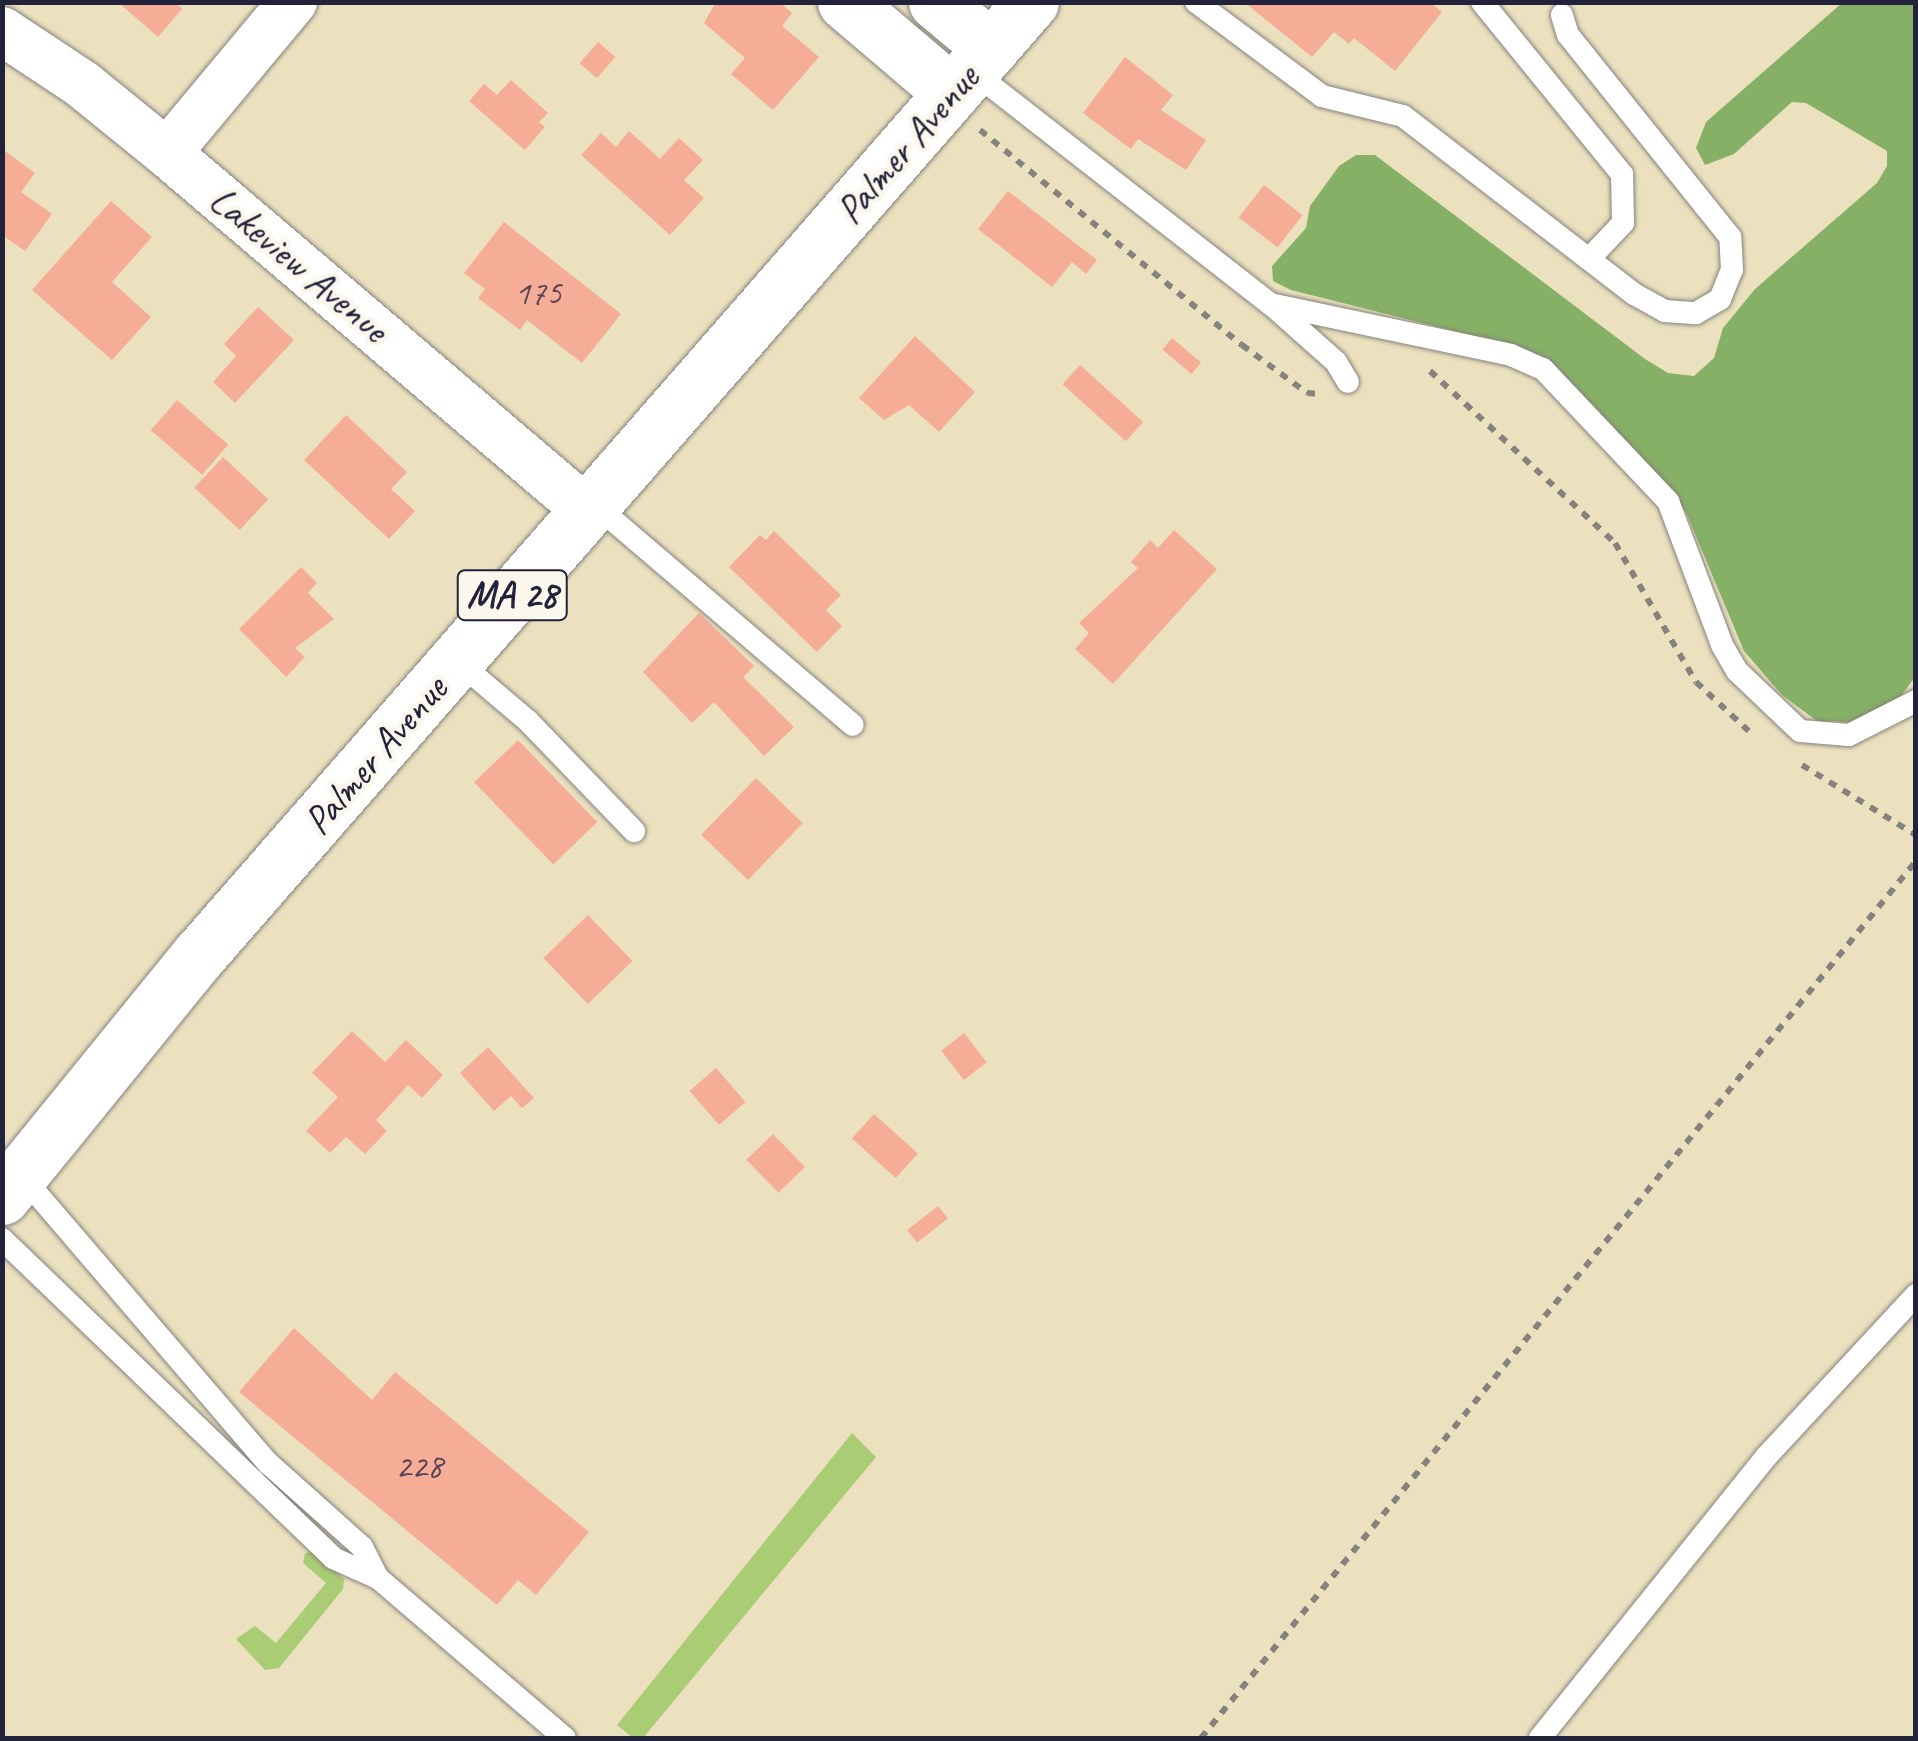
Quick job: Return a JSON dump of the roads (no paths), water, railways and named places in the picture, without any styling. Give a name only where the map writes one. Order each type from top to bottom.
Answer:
[{"type":"main road","points":[[845,2],[965,78]]},
{"type":"main road","points":[[936,2],[965,78]]},
{"type":"main road","name":"Palmer Avenue","points":[[11,1185],[199,954],[1031,2]]},
{"type":"street","points":[[167,153],[292,2]]},
{"type":"street","name":"Lakeview Avenue","points":[[2,31],[167,153],[588,505]]},
{"type":"lane","points":[[1196,2],[1322,96],[1403,116],[1589,259],[1665,311],[1696,314],[1720,298],[1732,270],[1730,237],[1719,216],[1568,35],[1562,16]]},
{"type":"lane","points":[[1482,2],[1622,174],[1623,223],[1589,259]]},
{"type":"lane","points":[[965,78],[1270,304],[1336,362],[1348,382]]},
{"type":"lane","points":[[1270,304],[1511,355],[1543,369],[1668,501],[1737,672],[1800,731],[1849,736],[1916,701]]},
{"type":"lane","points":[[588,505],[853,725]]},
{"type":"lane","points":[[456,660],[528,721],[634,831]]},
{"type":"lane","points":[[11,1185],[268,1464],[362,1547],[378,1578]]},
{"type":"lane","points":[[2,1239],[333,1558],[378,1578],[565,1738]]},
{"type":"lane","points":[[1540,1738],[1766,1458],[1916,1295]]}]
